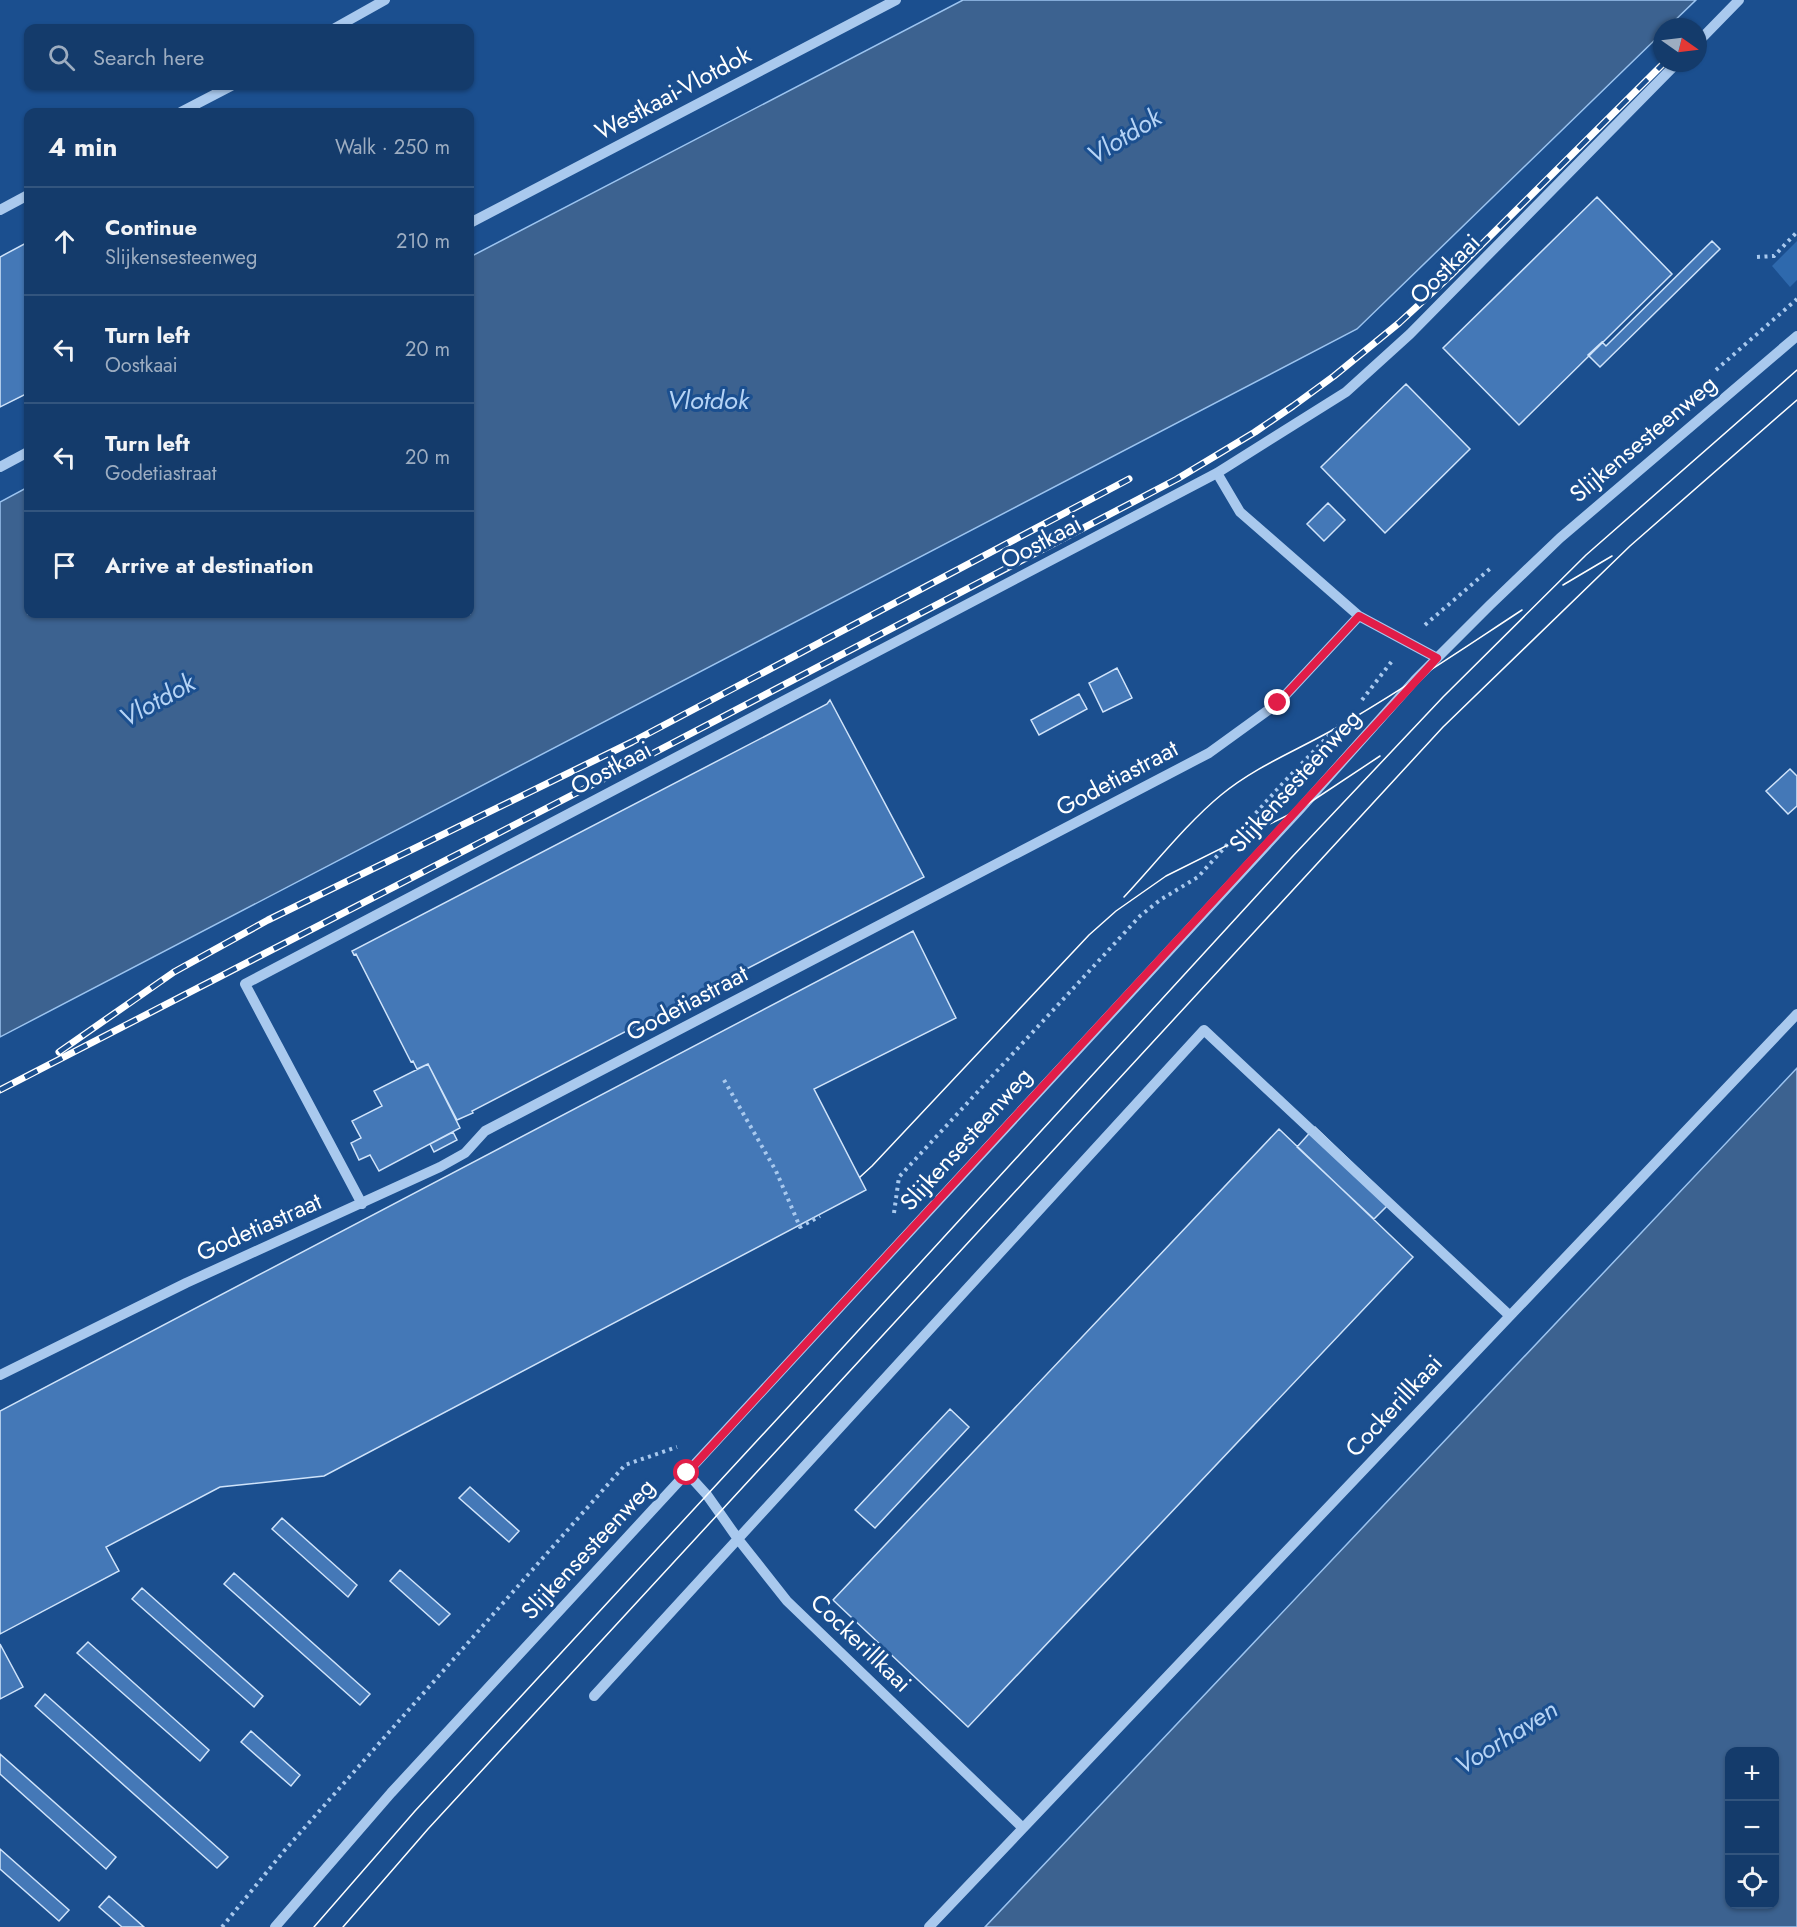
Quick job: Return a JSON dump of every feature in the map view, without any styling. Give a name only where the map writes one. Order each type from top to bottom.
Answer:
[{"type":"street","points":[[342,24],[385,0]]},
{"type":"street","name":"Westkaai-Vlotdok","points":[[474,221],[896,0]]},
{"type":"street","points":[[1707,33],[1739,0]]},
{"type":"street","name":"Oostkaai","points":[[362,1204],[245,984],[1217,473],[1346,392],[1410,334],[1668,72]]},
{"type":"street","points":[[190,108],[223,90]]},
{"type":"street","points":[[0,210],[24,197]]},
{"type":"street","name":"Slijkensesteenweg","points":[[275,1927],[392,1793],[1437,658],[1560,538],[1797,336]]},
{"type":"street","points":[[0,467],[24,454]]},
{"type":"street","points":[[1217,473],[1240,512],[1359,616],[1437,658]]},
{"type":"street","name":"Godetiastraat","points":[[0,1375],[186,1283],[362,1204],[457,1158],[486,1131],[1209,753],[1278,703],[1359,616]]},
{"type":"street","name":"Cockerillkaai","points":[[929,1927],[1797,1014]]},
{"type":"street","points":[[594,1696],[1204,1030],[1509,1315]]},
{"type":"street","name":"Cockerillkaai","points":[[687,1473],[707,1495],[786,1601],[1023,1828]]},
{"type":"path","points":[[1756,257],[1774,256],[1797,232]]},
{"type":"path","points":[[1360,702],[1407,641]]},
{"type":"path","points":[[893,1215],[899,1177],[1140,916],[1160,900],[1198,878],[1344,719]]},
{"type":"path","points":[[724,1080],[776,1172],[800,1227],[820,1216]]},
{"type":"path","points":[[222,1927],[284,1851],[625,1465],[678,1447]]},
{"type":"shaded area","points":[[1797,241],[1797,280],[1790,287],[1772,266]]},
{"type":"water","name":"Vlotdok","points":[[963,0],[1696,0],[1677,18],[1653,18],[1653,42],[1357,329],[0,1037],[0,502],[24,489],[24,618],[474,618],[474,255]]},
{"type":"water","name":"Voorhaven","points":[[1797,1068],[1797,1927],[985,1927]]},
{"type":"building","points":[[1597,197],[1672,274],[1519,425],[1443,348]]},
{"type":"building","points":[[1712,241],[1720,249],[1600,367],[1588,355],[1602,342],[1606,346]]},
{"type":"building","points":[[24,244],[24,395],[0,407],[0,257]]},
{"type":"building","points":[[1406,384],[1470,449],[1385,533],[1321,467]]},
{"type":"building","points":[[1328,503],[1345,520],[1324,541],[1307,524]]},
{"type":"building","points":[[1117,668],[1132,698],[1103,712],[1089,683]]},
{"type":"building","points":[[1079,694],[1087,709],[1039,735],[1031,720]]},
{"type":"building","points":[[830,700],[924,877],[457,1120],[428,1064],[417,1069],[413,1061],[411,1062],[356,954],[354,955],[352,951],[827,704]]},
{"type":"building","points":[[1790,769],[1797,776],[1797,806],[1788,814],[1766,791]]},
{"type":"building","points":[[913,931],[956,1018],[814,1089],[866,1190],[324,1476],[220,1487],[106,1547],[119,1571],[0,1634],[0,1411]]},
{"type":"building","points":[[428,1064],[460,1128],[379,1171],[370,1155],[359,1160],[351,1143],[361,1138],[352,1121],[382,1106],[374,1091]]},
{"type":"building","points":[[1315,1127],[1392,1201],[1374,1219],[1297,1147]]},
{"type":"building","points":[[1279,1129],[1413,1257],[968,1727],[833,1600]]},
{"type":"building","points":[[453,1132],[457,1140],[434,1152],[430,1144]]},
{"type":"building","points":[[950,1409],[969,1427],[875,1528],[855,1510]]},
{"type":"building","points":[[470,1487],[519,1531],[509,1542],[459,1498]]},
{"type":"building","points":[[282,1518],[357,1585],[348,1597],[272,1529]]},
{"type":"building","points":[[400,1570],[450,1614],[439,1625],[390,1581]]},
{"type":"building","points":[[234,1573],[370,1694],[360,1705],[224,1584]]},
{"type":"building","points":[[142,1588],[263,1696],[254,1707],[132,1599]]},
{"type":"building","points":[[88,1642],[209,1750],[200,1761],[77,1653]]},
{"type":"building","points":[[0,1644],[23,1687],[0,1699]]},
{"type":"building","points":[[45,1694],[228,1857],[217,1868],[35,1706]]},
{"type":"building","points":[[251,1731],[300,1775],[291,1786],[241,1742]]},
{"type":"building","points":[[0,1754],[116,1857],[106,1869],[0,1774]]},
{"type":"building","points":[[0,1849],[69,1910],[59,1921],[0,1869]]},
{"type":"building","points":[[109,1896],[144,1927],[122,1927],[99,1907]]},
{"type":"tram line","points":[[314,1927],[415,1811],[1292,857],[1443,697],[1586,555],[1797,370]]},
{"type":"tram line","points":[[343,1927],[428,1829],[1443,727],[1630,546],[1797,400]]},
{"type":"tram line","points":[[1563,585],[1612,556]]},
{"type":"tram line","points":[[1124,897],[1196,818],[1234,785],[1385,699],[1522,610]]},
{"type":"tram line","points":[[860,1177],[1089,935],[1116,911],[1166,876],[1300,809],[1380,756]]},
{"type":"railway","points":[[0,1090],[644,758],[1177,479],[1255,432],[1334,376],[1399,323],[1450,276],[1655,72]]},
{"type":"railway","points":[[59,1052],[174,972],[268,920],[632,742],[1129,479]]},
{"type":"route","points":[[687,1473],[1437,658],[1359,616],[1278,703]]}]
